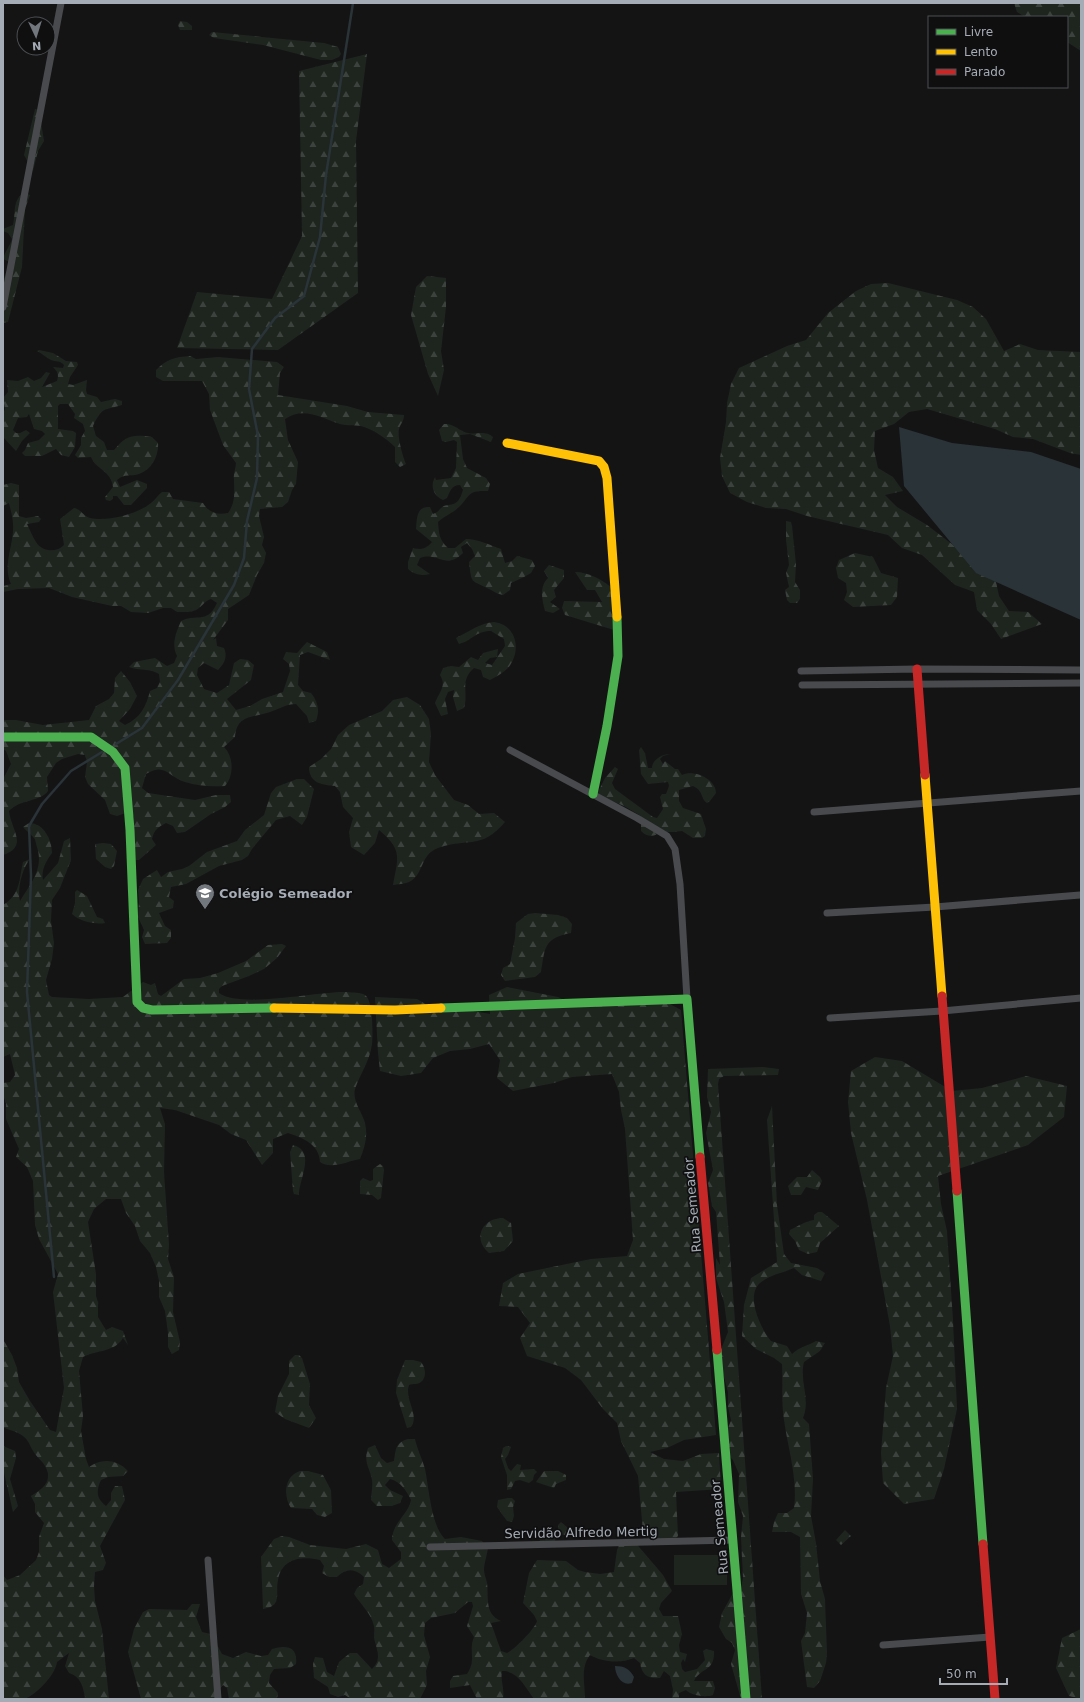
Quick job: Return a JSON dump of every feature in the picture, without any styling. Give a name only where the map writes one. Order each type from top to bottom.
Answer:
[{"type":"street","points":[[3,308],[61,3]]},
{"type":"street","points":[[507,443],[599,461],[604,467],[607,478],[617,598],[618,656],[607,726],[593,794]]},
{"type":"street","points":[[801,671],[917,669],[1081,670]]},
{"type":"street","points":[[917,669],[926,804],[995,1699]]},
{"type":"street","points":[[802,685],[1081,683]]},
{"type":"street","points":[[3,737],[91,737],[113,752],[125,768],[130,830],[137,1002],[143,1008],[152,1010],[249,1008],[395,1010],[687,999],[680,884],[675,849],[667,836],[593,794],[510,750]]},
{"type":"street","points":[[814,812],[1081,791]]},
{"type":"street","points":[[827,913],[935,907],[1080,894]]},
{"type":"street","points":[[830,1018],[942,1011],[1081,998]]},
{"type":"street","name":"Rua Semeador","points":[[687,999],[746,1699]]},
{"type":"street","name":"Servidão Alfredo Mertig","points":[[430,1547],[733,1540]]},
{"type":"street","points":[[208,1560],[218,1699]]},
{"type":"street","points":[[883,1645],[990,1637]]},
{"type":"green space","points":[[1014,3],[1081,3],[1081,51],[1068,43],[1068,16],[1023,16],[1017,12]]},
{"type":"green space","points":[[180,21],[187,22],[192,26],[192,30],[180,30],[178,25]]},
{"type":"green space","points":[[212,32],[324,43],[338,47],[341,54],[339,57],[332,60],[321,60],[263,45],[214,38],[209,35]]},
{"type":"green space","points":[[367,54],[356,141],[358,293],[278,350],[177,348],[197,292],[272,299],[302,236],[299,71]]},
{"type":"green space","points":[[35,109],[39,110],[44,141],[38,151],[33,171],[24,155]]},
{"type":"green space","points":[[24,192],[30,195],[25,209],[22,267],[8,322],[3,323],[3,281],[8,268],[8,261],[3,259],[12,239],[8,233],[3,231],[3,229],[13,225],[16,203],[20,195]]},
{"type":"green space","points":[[427,276],[446,278],[446,307],[441,351],[444,370],[438,396],[428,374],[411,315],[416,287]]},
{"type":"green space","points":[[888,283],[957,300],[973,307],[986,319],[1004,351],[1020,344],[1038,350],[1081,352],[1081,455],[1070,453],[1033,439],[1013,437],[995,429],[927,409],[909,412],[894,424],[875,431],[874,450],[878,468],[893,477],[903,491],[885,495],[897,507],[927,525],[995,577],[999,596],[1009,611],[1028,612],[1042,624],[1001,639],[991,624],[977,610],[974,592],[955,585],[922,555],[902,548],[888,535],[807,516],[786,509],[766,508],[747,502],[730,493],[722,476],[720,458],[726,422],[727,403],[731,384],[739,368],[787,346],[806,340],[828,313],[856,291],[871,284]]},
{"type":"green space","points":[[39,350],[53,353],[66,361],[77,362],[78,365],[70,377],[68,384],[73,385],[87,380],[87,394],[97,397],[101,402],[115,399],[122,401],[122,405],[104,410],[99,415],[93,426],[96,436],[104,442],[107,450],[114,450],[122,441],[135,436],[152,437],[158,443],[156,457],[148,469],[139,474],[125,476],[117,480],[120,487],[137,480],[147,484],[147,488],[131,505],[124,505],[117,496],[113,496],[113,499],[110,501],[106,500],[105,497],[113,487],[112,481],[106,473],[96,465],[91,457],[78,458],[75,455],[81,445],[81,438],[85,431],[83,424],[74,418],[75,414],[68,404],[60,404],[58,406],[58,429],[73,431],[76,433],[75,447],[69,457],[61,455],[56,449],[42,456],[25,456],[22,453],[28,443],[39,440],[45,434],[42,431],[34,429],[29,414],[27,417],[18,418],[13,430],[16,433],[26,430],[30,433],[22,441],[16,451],[3,437],[3,414],[5,409],[3,398],[8,392],[7,380],[18,381],[28,377],[34,381],[41,378],[46,372],[50,373],[42,387],[57,381],[58,374],[53,367],[63,368],[64,365],[62,363],[49,359],[37,351]]},
{"type":"green space","points":[[190,356],[196,359],[218,357],[277,362],[284,367],[280,373],[278,395],[347,406],[368,412],[404,415],[400,427],[399,437],[406,464],[400,467],[395,462],[395,447],[380,435],[366,427],[340,424],[317,415],[304,413],[291,415],[285,419],[288,440],[298,462],[296,484],[292,490],[288,502],[282,507],[260,509],[259,516],[264,537],[262,545],[266,553],[264,563],[257,575],[249,595],[228,609],[228,620],[213,640],[216,638],[217,646],[224,648],[226,654],[224,663],[218,670],[204,663],[198,668],[197,675],[204,689],[217,693],[229,685],[234,663],[240,659],[248,660],[254,665],[251,680],[227,699],[236,710],[250,706],[262,699],[283,692],[290,671],[289,664],[283,659],[286,652],[297,653],[307,642],[327,652],[330,660],[308,652],[300,655],[298,685],[303,691],[311,693],[318,706],[316,721],[309,723],[307,716],[296,704],[292,704],[247,718],[242,721],[236,730],[235,737],[224,747],[230,756],[232,766],[230,777],[225,786],[205,786],[190,783],[179,780],[167,772],[158,769],[146,774],[142,788],[148,793],[195,800],[216,795],[230,795],[231,802],[185,832],[177,833],[173,826],[166,823],[161,826],[155,831],[152,839],[156,845],[139,860],[131,860],[134,817],[131,811],[117,816],[110,814],[105,800],[88,784],[85,777],[87,762],[85,755],[78,754],[62,759],[56,763],[47,777],[48,791],[44,795],[19,804],[9,811],[17,842],[11,851],[3,855],[3,779],[11,764],[6,751],[3,749],[3,720],[16,720],[43,725],[89,720],[96,706],[109,699],[114,693],[115,678],[121,671],[130,682],[137,696],[130,709],[119,721],[125,725],[135,719],[142,711],[147,702],[150,691],[157,688],[160,682],[159,674],[156,672],[129,667],[134,662],[155,658],[167,666],[174,663],[177,656],[174,643],[181,621],[209,614],[217,603],[211,599],[197,610],[177,612],[171,608],[163,608],[148,613],[131,612],[121,606],[112,606],[72,597],[49,588],[18,589],[3,592],[3,586],[11,584],[8,564],[13,527],[9,503],[3,506],[3,485],[11,483],[19,485],[19,516],[26,518],[38,516],[41,519],[39,522],[27,524],[36,542],[42,548],[50,550],[61,548],[64,545],[60,519],[74,508],[90,518],[113,518],[138,511],[151,503],[162,492],[169,492],[173,499],[203,503],[211,511],[220,514],[228,513],[231,509],[233,501],[236,463],[223,445],[210,410],[209,394],[202,381],[163,381],[156,377],[156,370],[164,363],[176,358]]},
{"type":"green space","points":[[444,424],[454,426],[468,433],[484,433],[493,437],[491,442],[470,434],[460,435],[463,459],[467,468],[486,478],[490,484],[488,491],[473,492],[457,509],[438,522],[441,539],[448,548],[455,548],[466,539],[470,539],[484,542],[501,549],[505,563],[512,561],[517,556],[532,560],[535,566],[531,573],[511,583],[510,590],[503,595],[496,593],[473,580],[469,562],[475,556],[467,543],[461,547],[463,553],[457,558],[451,560],[446,561],[432,557],[420,558],[417,565],[430,574],[424,575],[413,573],[408,569],[408,562],[413,548],[424,548],[432,542],[416,529],[417,517],[420,511],[425,507],[430,507],[433,514],[444,506],[456,503],[461,497],[463,490],[460,485],[455,486],[451,489],[447,498],[443,500],[437,496],[433,490],[433,480],[435,477],[436,480],[451,478],[456,468],[457,442],[454,440],[446,442],[442,441],[439,430]]},
{"type":"green space","points":[[786,521],[791,522],[792,526],[796,564],[795,582],[800,590],[800,599],[797,603],[790,603],[787,600],[785,590],[789,587],[786,573],[789,565],[786,540]]},
{"type":"green space","points":[[855,553],[873,557],[881,573],[898,578],[897,597],[891,605],[853,607],[844,600],[847,592],[846,583],[838,578],[836,568],[839,560]]},
{"type":"green space","points":[[549,565],[564,570],[564,578],[554,590],[556,597],[550,602],[560,609],[553,613],[545,611],[542,598],[543,585],[548,578],[544,571]]},
{"type":"green space","points":[[575,572],[585,573],[596,577],[614,590],[614,630],[565,615],[562,608],[564,601],[602,602],[595,590],[587,590]]},
{"type":"green space","points":[[494,622],[502,624],[512,633],[516,647],[512,661],[506,670],[490,680],[483,677],[481,670],[474,668],[467,677],[464,708],[457,711],[453,697],[454,690],[448,692],[445,699],[448,714],[441,716],[435,703],[443,686],[440,675],[443,668],[451,666],[459,667],[471,657],[478,660],[483,653],[498,649],[497,657],[490,658],[485,663],[492,665],[505,646],[504,639],[491,631],[477,634],[467,641],[459,644],[456,638],[480,626]]},
{"type":"green space","points":[[407,697],[420,705],[429,719],[431,734],[429,762],[435,775],[454,800],[468,805],[479,814],[494,813],[505,822],[488,837],[481,840],[448,845],[432,851],[428,855],[414,879],[407,883],[393,885],[397,854],[392,843],[379,830],[375,843],[364,855],[351,847],[349,832],[353,818],[343,807],[340,792],[335,786],[321,784],[314,780],[311,777],[309,767],[321,759],[331,749],[338,735],[349,725],[382,711],[393,700]]},
{"type":"green space","points":[[641,747],[645,753],[648,768],[652,768],[652,765],[658,758],[664,755],[670,754],[663,756],[660,759],[663,764],[665,761],[675,769],[678,769],[682,775],[692,773],[704,776],[712,783],[716,793],[707,803],[703,799],[699,790],[693,786],[679,790],[679,801],[683,808],[701,814],[706,829],[705,836],[702,838],[693,838],[682,831],[665,832],[653,836],[644,834],[641,831],[641,816],[624,806],[600,796],[598,792],[605,778],[615,767],[618,769],[612,783],[615,789],[653,817],[657,818],[663,809],[660,797],[662,794],[666,794],[669,786],[668,782],[648,784],[641,774],[639,750]]},
{"type":"green space","points":[[297,779],[304,779],[314,789],[307,817],[302,825],[290,816],[276,820],[248,856],[242,860],[219,866],[186,884],[171,887],[169,897],[174,901],[173,908],[159,913],[165,926],[171,930],[171,938],[167,943],[145,944],[142,937],[144,930],[138,917],[138,890],[143,879],[157,870],[161,877],[168,872],[182,869],[189,866],[207,852],[237,841],[245,830],[264,815],[271,793],[276,787]]},
{"type":"green space","points":[[29,823],[43,829],[51,843],[52,853],[44,866],[43,880],[58,863],[64,841],[70,838],[71,860],[60,888],[52,900],[51,921],[54,943],[52,959],[46,980],[49,995],[52,997],[89,999],[123,997],[143,982],[151,985],[155,983],[158,994],[161,996],[184,979],[200,978],[218,973],[246,961],[268,945],[282,944],[286,946],[277,958],[264,969],[222,986],[219,989],[219,993],[230,998],[261,999],[334,992],[359,993],[368,998],[372,1018],[371,1050],[354,1093],[366,1128],[366,1141],[360,1159],[334,1165],[324,1164],[320,1162],[317,1151],[313,1146],[299,1137],[288,1133],[273,1139],[273,1153],[262,1165],[246,1140],[231,1134],[219,1125],[175,1110],[160,1108],[165,1124],[164,1172],[169,1245],[168,1259],[174,1277],[173,1312],[180,1342],[179,1350],[172,1354],[168,1347],[165,1311],[159,1297],[159,1281],[156,1267],[150,1253],[140,1241],[135,1226],[126,1213],[121,1199],[106,1199],[94,1209],[88,1222],[96,1274],[96,1296],[99,1305],[98,1303],[98,1317],[106,1330],[112,1327],[123,1331],[128,1345],[123,1338],[120,1343],[111,1348],[83,1357],[79,1371],[83,1416],[81,1431],[89,1467],[99,1462],[109,1461],[119,1464],[128,1471],[123,1476],[108,1477],[101,1480],[98,1488],[100,1500],[106,1506],[111,1500],[111,1493],[115,1486],[122,1486],[125,1500],[100,1546],[106,1563],[103,1570],[95,1572],[95,1601],[102,1629],[109,1699],[83,1699],[85,1697],[80,1682],[76,1676],[69,1673],[65,1666],[69,1653],[57,1662],[56,1667],[50,1677],[29,1697],[24,1699],[3,1699],[3,1575],[7,1580],[20,1575],[36,1560],[39,1552],[39,1537],[44,1523],[35,1512],[35,1504],[31,1496],[46,1484],[48,1476],[44,1464],[35,1454],[27,1439],[18,1433],[3,1427],[3,1339],[17,1368],[19,1382],[50,1430],[56,1432],[64,1388],[53,1292],[58,1274],[39,1239],[35,1225],[33,1181],[27,1167],[16,1157],[19,1149],[6,1119],[6,1103],[3,1095],[3,1083],[10,1082],[15,1075],[10,1054],[3,1057],[3,905],[9,901],[16,891],[20,880],[23,862],[30,859],[21,879],[19,891],[20,901],[38,869],[39,855],[35,840],[23,827]]},
{"type":"green space","points":[[95,844],[111,844],[117,851],[114,866],[111,869],[105,867],[96,859]]},
{"type":"green space","points":[[77,890],[87,896],[97,917],[103,919],[105,923],[87,922],[72,914],[75,903],[75,892]]},
{"type":"green space","points":[[535,913],[558,915],[567,918],[572,924],[571,933],[562,935],[550,941],[543,957],[541,972],[535,977],[505,981],[501,975],[503,968],[510,964],[516,923],[528,914]]},
{"type":"green space","points":[[507,987],[558,997],[574,1005],[668,1003],[681,1010],[716,1435],[684,1440],[667,1448],[650,1452],[664,1459],[683,1461],[701,1454],[719,1453],[721,1489],[676,1492],[678,1536],[670,1544],[644,1543],[638,1476],[621,1441],[617,1423],[603,1409],[581,1380],[565,1368],[527,1356],[520,1338],[530,1323],[518,1307],[499,1306],[503,1283],[518,1274],[591,1259],[627,1256],[633,1240],[625,1129],[619,1092],[612,1074],[572,1077],[554,1083],[513,1091],[497,1078],[500,1060],[489,1044],[470,1049],[450,1051],[433,1058],[421,1073],[401,1076],[380,1071],[375,997],[417,999],[434,1009],[473,1011],[490,1014],[489,995]]},
{"type":"green space","points":[[875,1057],[902,1061],[952,1091],[982,1088],[1026,1076],[1067,1086],[1064,1117],[1028,1145],[938,1176],[941,1204],[947,1231],[957,1409],[944,1469],[934,1499],[904,1504],[883,1483],[881,1453],[886,1388],[893,1356],[890,1326],[867,1200],[851,1133],[848,1102],[851,1071]]},
{"type":"green space","points":[[763,1067],[779,1069],[778,1075],[724,1076],[719,1079],[718,1084],[762,1699],[741,1699],[731,1664],[735,1650],[732,1643],[726,1639],[719,1627],[722,1613],[733,1593],[739,1598],[743,1578],[741,1537],[743,1516],[738,1502],[739,1474],[733,1460],[728,1455],[726,1434],[731,1420],[728,1407],[728,1392],[719,1359],[720,1352],[728,1332],[724,1302],[716,1278],[716,1258],[720,1265],[716,1212],[712,1206],[708,1183],[713,1170],[706,1133],[711,1112],[707,1097],[708,1069]]},
{"type":"green space","points":[[772,1106],[777,1205],[784,1254],[791,1263],[817,1268],[825,1273],[821,1281],[802,1275],[794,1268],[764,1280],[756,1289],[754,1296],[754,1304],[759,1321],[771,1341],[787,1346],[792,1354],[800,1348],[816,1341],[825,1343],[820,1351],[804,1362],[803,1369],[806,1404],[803,1418],[809,1424],[813,1479],[811,1516],[816,1543],[820,1581],[825,1599],[827,1654],[826,1663],[820,1681],[814,1688],[807,1687],[801,1641],[805,1633],[807,1613],[801,1594],[800,1537],[791,1532],[772,1532],[778,1513],[787,1513],[794,1508],[795,1497],[794,1475],[783,1413],[782,1364],[756,1349],[742,1336],[744,1305],[751,1278],[777,1262],[767,1120]]},
{"type":"green space","points":[[293,1145],[300,1148],[304,1153],[305,1160],[299,1195],[294,1194],[293,1191],[290,1152]]},
{"type":"green space","points":[[380,1164],[383,1166],[384,1170],[381,1198],[378,1200],[372,1195],[360,1194],[360,1181],[363,1178],[370,1181],[373,1180],[373,1169]]},
{"type":"green space","points":[[812,1170],[820,1177],[822,1181],[818,1190],[806,1187],[801,1195],[791,1195],[788,1186],[797,1177],[807,1177]]},
{"type":"green space","points":[[818,1212],[822,1212],[839,1226],[820,1243],[817,1252],[808,1254],[799,1250],[795,1241],[789,1234],[790,1230],[814,1220],[814,1215]]},
{"type":"green space","points":[[503,1218],[511,1223],[513,1241],[504,1251],[489,1253],[481,1242],[480,1236],[482,1230],[485,1225],[490,1222]]},
{"type":"green space","points":[[295,1355],[299,1355],[302,1358],[310,1384],[309,1405],[316,1418],[309,1428],[285,1419],[275,1412],[278,1396],[289,1374],[289,1361]]},
{"type":"green space","points":[[405,1360],[421,1362],[425,1372],[422,1381],[409,1385],[408,1396],[414,1417],[411,1427],[407,1428],[396,1393],[397,1380]]},
{"type":"green space","points":[[408,1439],[415,1439],[425,1469],[429,1496],[440,1533],[445,1539],[461,1537],[482,1541],[488,1548],[484,1572],[487,1583],[488,1605],[492,1614],[501,1621],[491,1623],[501,1651],[507,1653],[515,1648],[524,1639],[537,1621],[534,1615],[523,1603],[529,1573],[537,1560],[566,1561],[578,1570],[585,1572],[600,1574],[614,1572],[617,1550],[620,1543],[634,1541],[663,1575],[672,1591],[661,1603],[659,1609],[663,1616],[678,1616],[682,1634],[679,1645],[680,1652],[687,1654],[685,1662],[683,1659],[681,1663],[682,1669],[685,1672],[697,1669],[705,1660],[703,1651],[706,1649],[714,1651],[714,1658],[710,1666],[700,1673],[694,1681],[713,1681],[715,1688],[713,1695],[698,1696],[686,1690],[679,1693],[679,1699],[672,1699],[673,1690],[670,1676],[664,1671],[660,1678],[652,1678],[642,1671],[640,1663],[634,1658],[617,1662],[606,1661],[590,1655],[584,1671],[585,1699],[534,1699],[521,1680],[512,1673],[502,1671],[503,1699],[477,1699],[470,1685],[450,1688],[450,1681],[453,1676],[467,1674],[470,1669],[472,1660],[472,1642],[474,1637],[467,1626],[473,1606],[472,1602],[468,1602],[455,1613],[431,1618],[425,1623],[424,1635],[430,1657],[426,1671],[427,1685],[420,1699],[351,1699],[345,1695],[338,1697],[330,1694],[328,1687],[314,1678],[313,1664],[315,1657],[323,1658],[327,1672],[334,1676],[339,1662],[350,1653],[357,1653],[372,1669],[377,1663],[378,1653],[374,1640],[373,1621],[354,1594],[357,1588],[363,1584],[364,1577],[357,1572],[350,1570],[340,1574],[337,1577],[329,1577],[322,1573],[324,1566],[320,1560],[306,1558],[294,1560],[288,1563],[280,1573],[277,1585],[276,1602],[273,1605],[263,1609],[261,1557],[274,1539],[282,1536],[310,1545],[346,1549],[366,1544],[378,1550],[382,1564],[389,1568],[401,1559],[401,1552],[392,1540],[393,1534],[411,1500],[403,1487],[390,1479],[385,1485],[390,1490],[403,1496],[400,1503],[392,1506],[377,1506],[371,1500],[372,1480],[366,1458],[368,1448],[375,1445],[381,1458],[387,1463],[394,1461],[398,1445]]},
{"type":"green space","points":[[3,1446],[15,1451],[16,1458],[10,1479],[18,1506],[13,1512],[3,1468]]},
{"type":"green space","points":[[506,1446],[511,1447],[505,1459],[508,1468],[511,1471],[517,1464],[521,1465],[520,1470],[534,1469],[537,1472],[534,1475],[533,1480],[529,1483],[520,1480],[515,1481],[511,1489],[507,1490],[507,1475],[501,1457],[503,1448]]},
{"type":"green space","points":[[300,1471],[308,1471],[323,1475],[331,1490],[332,1513],[325,1517],[317,1515],[312,1509],[291,1508],[288,1503],[286,1487],[291,1477]]},
{"type":"green space","points":[[544,1471],[558,1471],[566,1475],[566,1480],[556,1484],[554,1488],[536,1482]]},
{"type":"green space","points":[[512,1498],[515,1501],[512,1522],[507,1521],[497,1507],[498,1500]]},
{"type":"green space","points":[[561,1522],[569,1531],[566,1535],[558,1534],[558,1525]]},
{"type":"green space","points":[[845,1530],[851,1536],[841,1545],[836,1540]]},
{"type":"green space","points":[[551,1531],[556,1537],[554,1543],[540,1541],[539,1537]]},
{"type":"green space","points":[[674,1555],[727,1555],[727,1585],[674,1585]]},
{"type":"green space","points":[[192,1604],[200,1604],[196,1617],[202,1632],[211,1634],[222,1654],[233,1658],[246,1652],[261,1656],[268,1655],[272,1649],[282,1647],[293,1650],[296,1658],[296,1664],[290,1668],[274,1669],[270,1675],[269,1683],[278,1693],[277,1699],[229,1699],[227,1688],[223,1685],[218,1691],[218,1699],[141,1699],[128,1652],[134,1629],[143,1612],[149,1609],[187,1610]]},
{"type":"green space","points":[[1081,1629],[1081,1699],[1069,1696],[1056,1668],[1062,1638]]},
{"type":"shaded area","points":[[899,427],[952,443],[1031,452],[1081,469],[1081,620],[976,573],[904,486]]},
{"type":"shaded area","points":[[615,1666],[624,1667],[631,1672],[634,1677],[632,1683],[628,1684],[622,1682],[616,1673]]},
{"type":"waterway","points":[[116,744],[142,728],[178,680],[234,585],[244,558],[247,521],[257,478],[258,436],[249,389],[252,349],[275,318],[304,296],[320,237],[326,175],[353,3]]},
{"type":"waterway","points":[[54,1277],[27,992],[31,876],[29,826],[42,804],[71,771],[102,752]]},
{"type":"traffic: fast","points":[[593,794],[607,726],[618,656],[617,617]]},
{"type":"traffic: fast","points":[[3,737],[91,737],[113,752],[125,768],[130,830],[137,1002],[143,1008],[152,1010],[274,1008]]},
{"type":"traffic: fast","points":[[441,1008],[687,999],[700,1157]]},
{"type":"traffic: fast","points":[[957,1191],[983,1544]]},
{"type":"traffic: fast","points":[[717,1350],[746,1699]]},
{"type":"traffic: slow","points":[[507,443],[599,461],[604,467],[607,478],[617,617]]},
{"type":"traffic: slow","points":[[925,775],[942,996]]},
{"type":"traffic: slow","points":[[274,1008],[395,1010],[441,1008]]},
{"type":"traffic: jam","points":[[917,669],[925,775]]},
{"type":"traffic: jam","points":[[942,996],[957,1191]]},
{"type":"traffic: jam","points":[[700,1157],[717,1350]]},
{"type":"traffic: jam","points":[[983,1544],[995,1699]]},
{"type":"place","name":"Colégio Semeador","points":[[205,910]]}]
